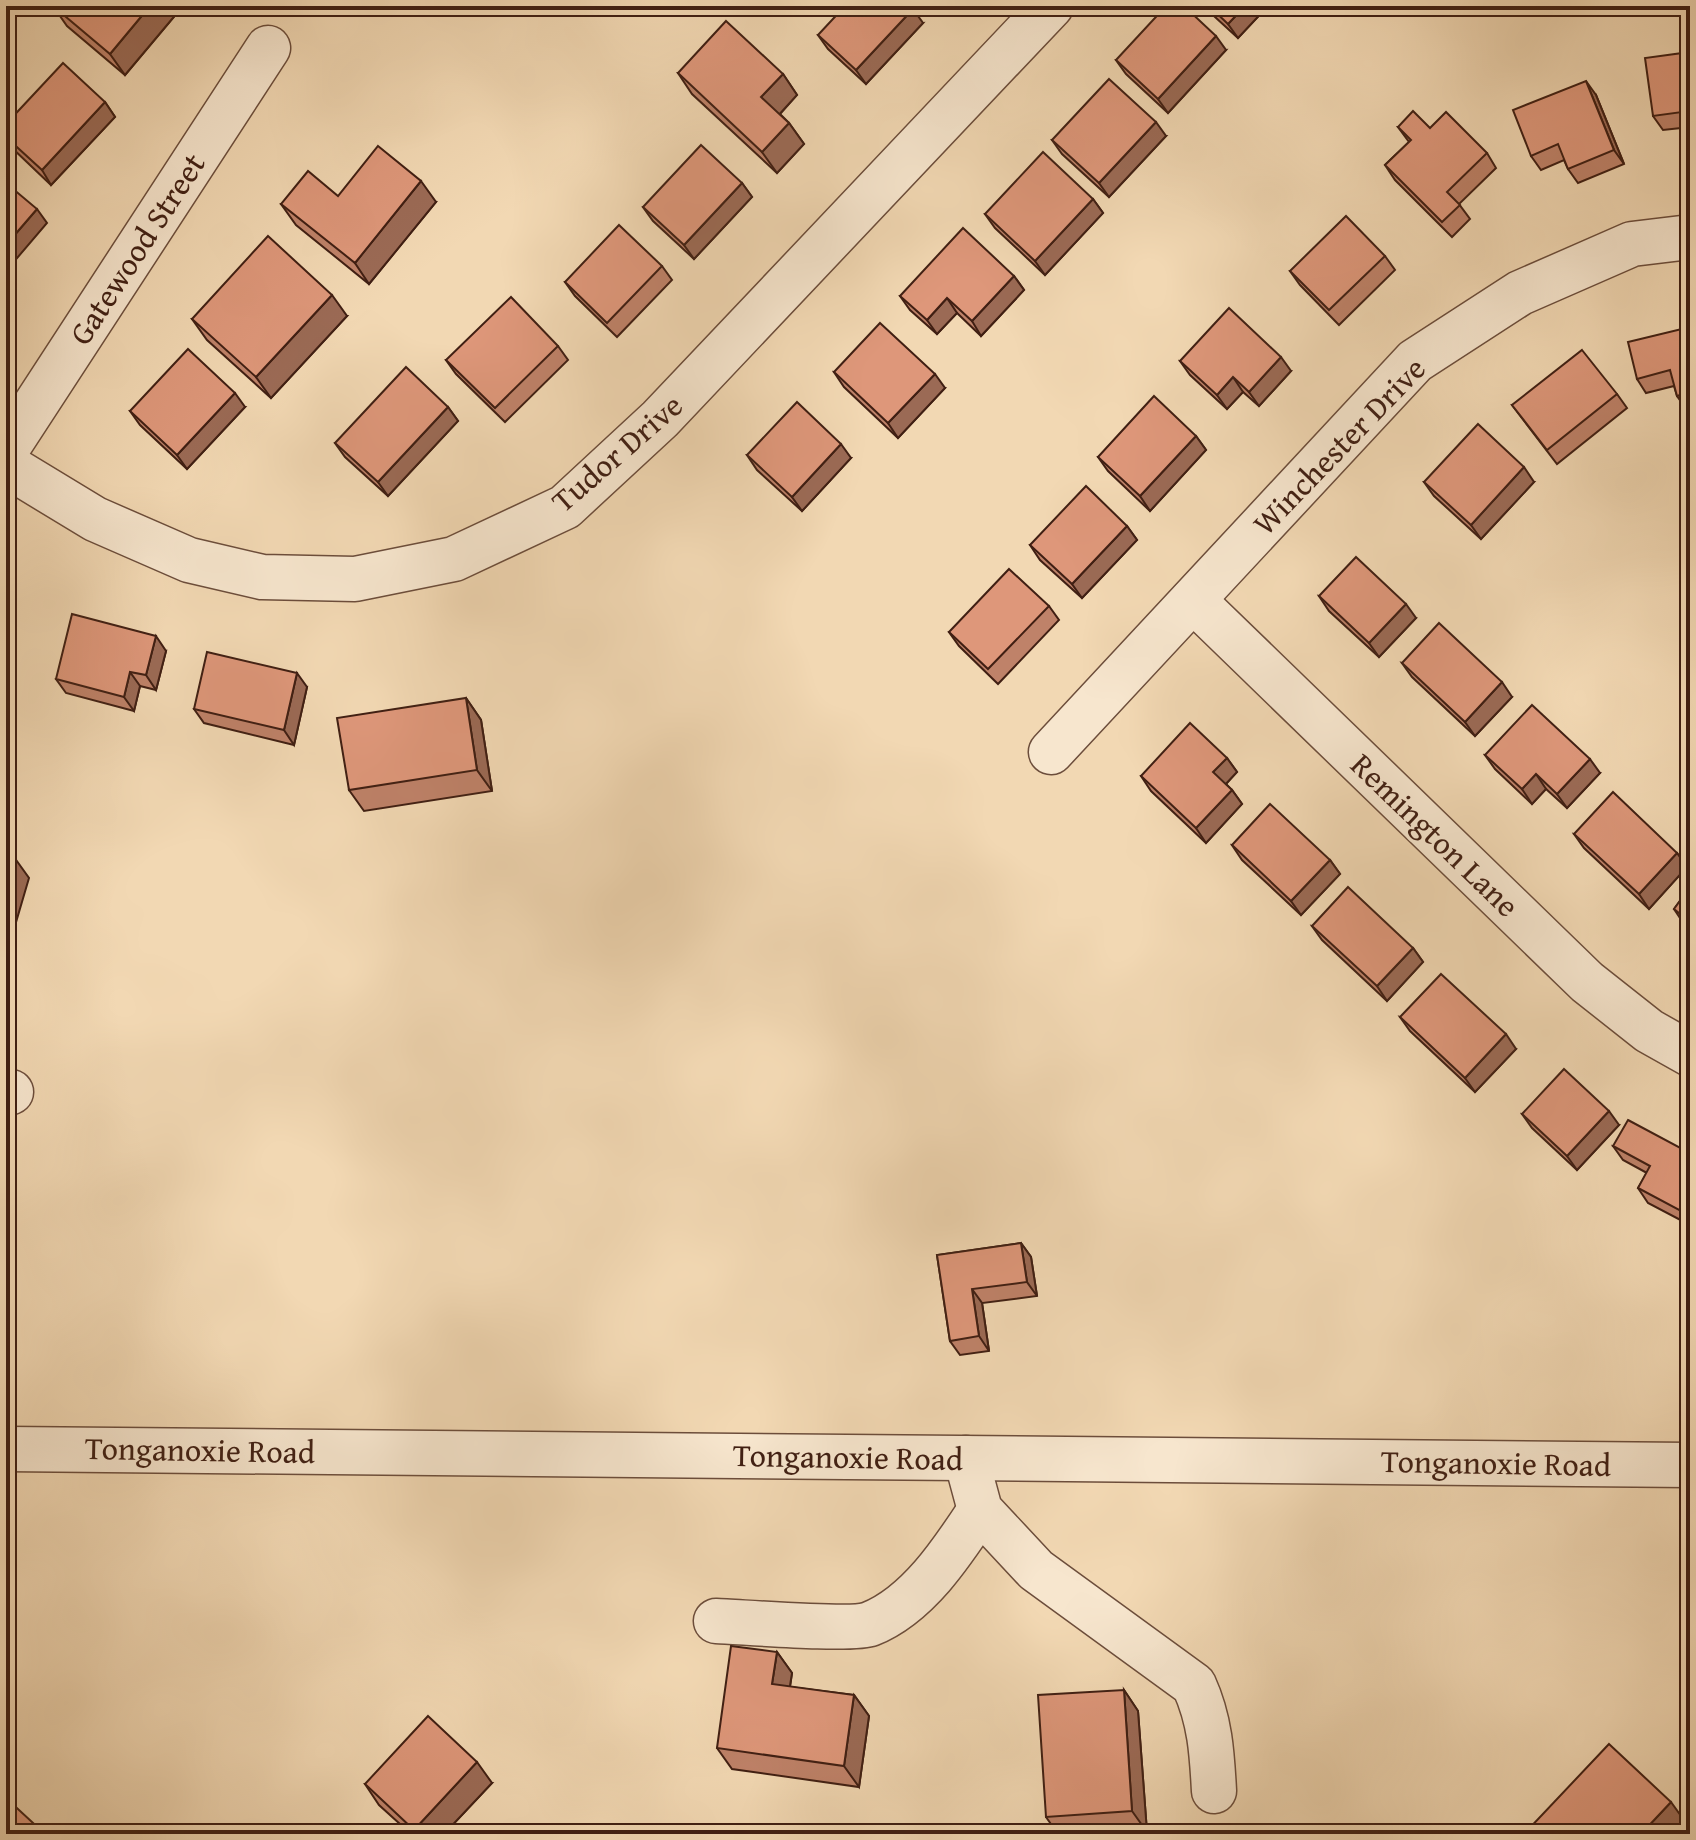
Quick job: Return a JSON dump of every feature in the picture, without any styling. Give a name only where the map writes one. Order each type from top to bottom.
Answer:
[{"type":"street","name":"Tudor Drive","points":[[6,465],[95,519],[189,560],[262,577],[355,579],[454,559],[565,507],[660,419],[1051,6]]},
{"type":"street","name":"Gatewood Street","points":[[6,450],[268,48]]},
{"type":"street","name":"Winchester Drive","points":[[1051,752],[1415,361],[1520,293],[1632,244],[1690,237]]},
{"type":"street","name":"Remington Lane","points":[[1193,600],[1587,982],[1649,1031],[1690,1054]]},
{"type":"street","name":"Tonganoxie Road","points":[[6,1449],[1690,1465]]},
{"type":"street","points":[[966,1458],[980,1510],[1036,1570],[1194,1685],[1205,1709],[1214,1791]]},
{"type":"street","points":[[716,1621],[867,1625],[894,1611],[928,1578],[957,1545],[980,1510]]},
{"type":"building","points":[[53,6],[150,6],[110,54]]},
{"type":"building","points":[[845,6],[910,6],[913,9],[856,70],[818,35]]},
{"type":"building","points":[[1166,6],[1184,6],[1216,36],[1158,99],[1116,60]]},
{"type":"building","points":[[1209,6],[1245,6],[1228,24]]},
{"type":"building","points":[[726,21],[783,74],[761,97],[789,123],[762,152],[678,73]]},
{"type":"building","points":[[1690,52],[1690,111],[1653,116],[1645,58]]},
{"type":"building","points":[[63,63],[105,102],[42,170],[6,137],[6,124]]},
{"type":"building","points":[[1109,79],[1156,122],[1099,183],[1052,140]]},
{"type":"building","points":[[1586,81],[1614,150],[1568,169],[1558,144],[1531,156],[1513,110]]},
{"type":"building","points":[[1413,111],[1430,128],[1446,112],[1487,153],[1447,192],[1460,205],[1442,222],[1385,165],[1411,140],[1398,127]]},
{"type":"building","points":[[701,145],[742,183],[684,245],[643,207]]},
{"type":"building","points":[[378,146],[421,181],[355,263],[281,204],[308,171],[338,196]]},
{"type":"building","points":[[1043,152],[1093,199],[1035,261],[985,214]]},
{"type":"building","points":[[6,183],[37,209],[6,245]]},
{"type":"building","points":[[1346,216],[1385,256],[1329,310],[1290,271]]},
{"type":"building","points":[[619,225],[662,266],[607,323],[565,282]]},
{"type":"building","points":[[963,228],[1014,276],[972,321],[947,298],[927,320],[900,296]]},
{"type":"building","points":[[268,236],[332,295],[256,377],[192,319]]},
{"type":"building","points":[[511,297],[558,346],[495,408],[446,360]]},
{"type":"building","points":[[1229,308],[1281,357],[1249,392],[1233,377],[1217,395],[1180,361]]},
{"type":"building","points":[[880,323],[935,374],[888,423],[834,372]]},
{"type":"building","points":[[1690,327],[1690,392],[1677,396],[1670,370],[1637,379],[1628,342]]},
{"type":"building","points":[[188,349],[235,393],[177,455],[130,411]]},
{"type":"building","points":[[1582,350],[1617,394],[1547,450],[1512,405]]},
{"type":"building","points":[[406,367],[448,407],[378,482],[335,443]]},
{"type":"building","points":[[1154,396],[1196,436],[1140,496],[1098,457]]},
{"type":"building","points":[[797,402],[841,444],[792,497],[747,455]]},
{"type":"building","points":[[1478,424],[1524,467],[1471,525],[1424,482]]},
{"type":"building","points":[[1086,486],[1127,526],[1072,584],[1030,545]]},
{"type":"building","points":[[1356,557],[1406,604],[1369,643],[1319,596]]},
{"type":"building","points":[[1009,569],[1049,606],[988,669],[949,632]]},
{"type":"building","points":[[72,614],[156,636],[146,675],[130,672],[124,697],[56,679]]},
{"type":"building","points":[[1439,623],[1502,682],[1465,722],[1402,663]]},
{"type":"building","points":[[207,652],[297,673],[284,730],[194,709]]},
{"type":"building","points":[[466,698],[477,770],[349,790],[337,718]]},
{"type":"building","points":[[1532,705],[1590,759],[1557,794],[1536,774],[1522,789],[1485,755]]},
{"type":"building","points":[[1190,723],[1227,758],[1213,772],[1232,790],[1196,828],[1141,776]]},
{"type":"building","points":[[1613,792],[1677,853],[1639,894],[1574,834]]},
{"type":"building","points":[[1270,804],[1330,860],[1291,901],[1232,845]]},
{"type":"building","points":[[6,854],[14,857],[6,884]]},
{"type":"building","points":[[1348,887],[1413,948],[1377,986],[1312,926]]},
{"type":"building","points":[[1690,887],[1690,922],[1674,909]]},
{"type":"building","points":[[1441,974],[1506,1034],[1465,1078],[1400,1017]]},
{"type":"building","points":[[1564,1069],[1609,1111],[1567,1156],[1522,1114]]},
{"type":"building","points":[[1628,1120],[1690,1153],[1690,1196],[1681,1211],[1638,1188],[1650,1166],[1613,1146]]},
{"type":"building","points":[[1021,1243],[1027,1282],[972,1289],[979,1336],[950,1341],[937,1255]]},
{"type":"building","points":[[731,1646],[777,1652],[772,1684],[854,1695],[844,1766],[717,1748]]},
{"type":"building","points":[[1124,1690],[1132,1811],[1046,1817],[1038,1695]]},
{"type":"building","points":[[428,1716],[477,1762],[414,1830],[365,1784]]},
{"type":"building","points":[[1609,1744],[1671,1802],[1641,1834],[1524,1834]]},
{"type":"building","points":[[6,1798],[45,1834],[6,1834]]}]
